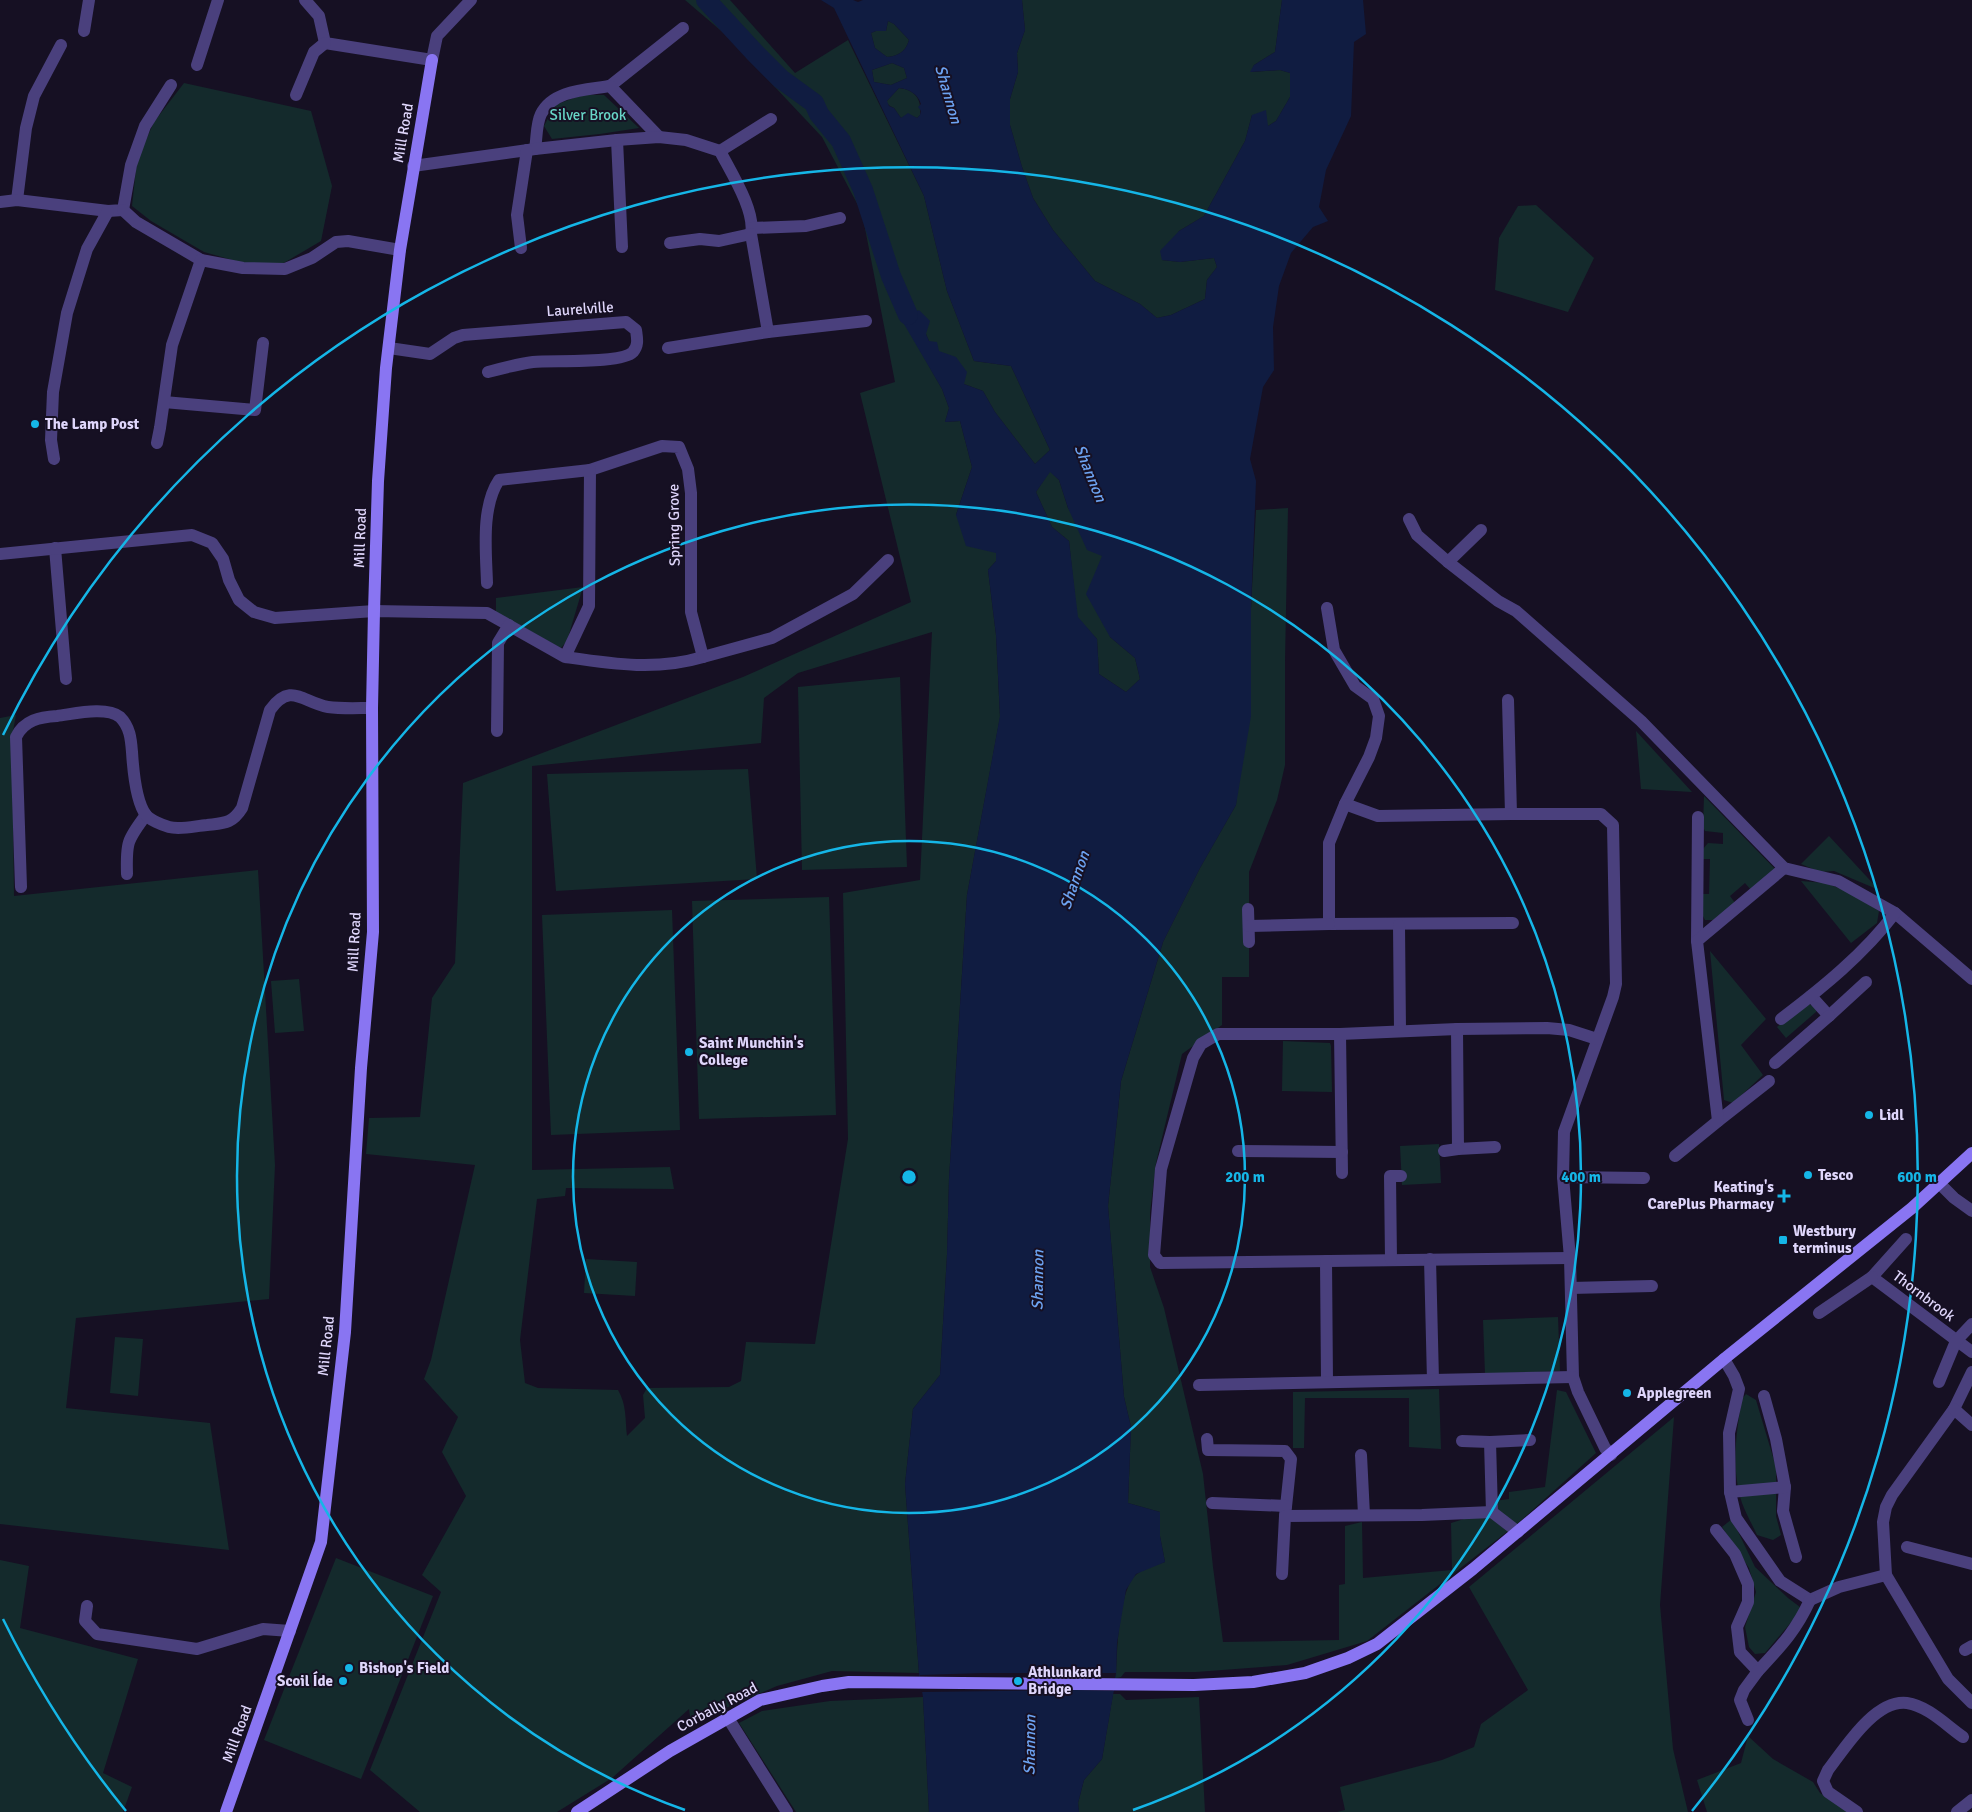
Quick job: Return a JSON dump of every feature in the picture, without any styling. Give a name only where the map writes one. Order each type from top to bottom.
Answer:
[{"type":"street","points":[[84,31],[89,0]]},
{"type":"street","points":[[197,65],[218,0]]},
{"type":"street","points":[[305,0],[319,16],[325,43]]},
{"type":"street","points":[[296,95],[314,52],[325,43],[432,60],[437,36],[471,0]]},
{"type":"street","points":[[521,248],[517,215],[540,115],[550,101],[573,92],[610,86],[684,28]]},
{"type":"street","points":[[17,200],[26,128],[34,96],[61,45]]},
{"type":"street","name":"Mill Road","points":[[226,1812],[322,1542],[345,1332],[361,1068],[373,932],[372,708],[378,481],[389,348],[400,250],[432,60]]},
{"type":"street","points":[[123,210],[131,165],[145,126],[171,85]]},
{"type":"street","points":[[610,86],[659,137]]},
{"type":"street","points":[[720,151],[771,119]]},
{"type":"street","points":[[414,166],[531,149],[659,137],[686,140],[720,151],[745,199],[768,332]]},
{"type":"street","points":[[617,140],[622,247]]},
{"type":"street","points":[[0,202],[17,200],[108,211],[123,210],[136,222],[201,260],[243,268],[285,269],[312,258],[336,242],[348,240],[400,250]]},
{"type":"street","points":[[54,460],[51,440],[53,392],[67,314],[87,249],[108,211]]},
{"type":"street","points":[[670,243],[700,239],[719,241],[751,231],[806,226],[840,218]]},
{"type":"street","points":[[156,443],[172,346],[201,260]]},
{"type":"street","points":[[668,348],[768,332],[866,321]]},
{"type":"street","name":"Laurelville","points":[[389,348],[430,354],[454,338],[463,335],[626,322],[636,330],[638,342],[632,353],[622,357],[569,362],[534,362],[488,372]]},
{"type":"street","points":[[164,402],[255,410],[264,343]]},
{"type":"street","name":"Spring Grove","points":[[590,470],[662,446],[679,447],[688,469],[692,493],[691,612],[703,657]]},
{"type":"street","points":[[487,583],[486,532],[492,490],[500,480],[590,470],[588,606],[565,657]]},
{"type":"street","points":[[1409,519],[1417,535],[1498,601],[1516,611],[1641,722],[1784,868],[1838,882],[1895,913],[1972,979]]},
{"type":"street","points":[[1448,562],[1481,530]]},
{"type":"street","points":[[0,554],[192,535],[212,544],[223,559],[229,580],[239,600],[254,612],[275,618],[374,611],[487,614],[565,657],[643,667],[685,663],[772,638],[853,594],[888,560]]},
{"type":"street","points":[[55,548],[66,679]]},
{"type":"street","points":[[1327,608],[1334,650],[1355,686],[1373,699],[1379,716],[1376,738],[1369,758],[1345,804],[1329,843],[1330,924]]},
{"type":"street","points":[[497,731],[498,643],[509,625]]},
{"type":"street","points":[[21,887],[16,737],[20,728],[30,721],[42,717],[108,711],[118,716],[126,724],[131,735],[134,776],[146,815],[157,823],[170,828],[207,825],[233,820],[242,808],[270,710],[276,701],[287,695],[298,695],[320,705],[330,707],[372,708]]},
{"type":"street","points":[[1508,700],[1511,814]]},
{"type":"street","points":[[1345,804],[1378,816],[1601,814],[1613,825],[1616,984],[1614,997],[1564,1132],[1563,1177],[1570,1258],[1573,1377],[1605,1448],[1611,1455]]},
{"type":"street","points":[[127,874],[126,847],[131,835],[146,815]]},
{"type":"street","points":[[1698,816],[1697,941],[1718,1120]]},
{"type":"street","points":[[1697,941],[1784,868]]},
{"type":"street","points":[[1248,909],[1249,942]]},
{"type":"street","points":[[1781,1019],[1811,996],[1877,936],[1895,913]]},
{"type":"street","points":[[1249,926],[1513,923]]},
{"type":"street","points":[[1399,925],[1400,1030]]},
{"type":"street","points":[[1775,1063],[1866,982]]},
{"type":"street","points":[[1811,996],[1829,1016]]},
{"type":"street","points":[[1570,1258],[1160,1263],[1154,1255],[1161,1169],[1193,1058],[1201,1044],[1218,1034],[1340,1034],[1400,1030],[1547,1028],[1569,1030],[1597,1039]]},
{"type":"street","points":[[1457,1029],[1458,1149]]},
{"type":"street","points":[[1340,1034],[1342,1173]]},
{"type":"street","points":[[1675,1156],[1769,1081]]},
{"type":"street","points":[[1444,1150],[1495,1147]]},
{"type":"street","points":[[1238,1151],[1342,1152]]},
{"type":"street","points":[[1212,1503],[1285,1511],[1364,1515],[1492,1512],[1518,1532],[1724,1359],[1912,1208],[1972,1153]]},
{"type":"street","points":[[1391,1260],[1390,1176],[1401,1176]]},
{"type":"street","points":[[1563,1177],[1644,1178]]},
{"type":"street","points":[[1940,1183],[1954,1198],[1972,1211]]},
{"type":"street","name":"Thornbrook","points":[[1818,1313],[1872,1277],[1906,1239]]},
{"type":"street","points":[[1430,1260],[1433,1380]]},
{"type":"street","points":[[1326,1261],[1328,1382]]},
{"type":"street","name":"Thornbrook","points":[[1872,1277],[1972,1352]]},
{"type":"street","points":[[1571,1288],[1652,1286]]},
{"type":"street","name":"Thornbrook","points":[[1939,1382],[1956,1341],[1972,1324]]},
{"type":"street","points":[[1724,1359],[1739,1389],[1729,1433],[1730,1492],[1736,1518],[1780,1581],[1810,1600]]},
{"type":"street","points":[[1972,1372],[1954,1409],[1892,1495],[1886,1507],[1884,1522],[1886,1575],[1948,1679],[1972,1703]]},
{"type":"street","points":[[1199,1385],[1573,1377]]},
{"type":"street","points":[[1764,1396],[1776,1439],[1785,1487],[1783,1511],[1796,1557]]},
{"type":"street","points":[[1954,1409],[1972,1425]]},
{"type":"street","points":[[1462,1442],[1530,1440]]},
{"type":"street","points":[[1490,1442],[1492,1512]]},
{"type":"street","points":[[1208,1449],[1285,1451],[1292,1459],[1285,1511],[1282,1574]]},
{"type":"street","points":[[1361,1455],[1364,1515]]},
{"type":"street","points":[[1730,1492],[1785,1487]]},
{"type":"street","points":[[1716,1530],[1735,1554],[1748,1584],[1748,1602],[1737,1627],[1740,1652],[1758,1671]]},
{"type":"street","name":"Corbally Road","points":[[578,1812],[670,1751],[760,1700],[822,1686],[849,1682],[1194,1685],[1253,1682],[1305,1673],[1348,1658],[1377,1644],[1518,1532]]},
{"type":"street","points":[[1907,1547],[1972,1564]]},
{"type":"street","points":[[1748,1720],[1740,1700],[1744,1690],[1800,1621],[1810,1600],[1839,1587],[1886,1575]]},
{"type":"street","points":[[87,1606],[85,1621],[97,1634],[197,1649],[263,1629],[290,1631]]},
{"type":"street","points":[[1857,1812],[1828,1792],[1823,1781],[1828,1770],[1874,1714],[1893,1705],[1907,1703],[1926,1710],[1964,1737]]},
{"type":"street","points":[[728,1718],[787,1812]]},
{"type":"street","points":[[1957,1812],[1972,1800]]},
{"type":"green space","points":[[685,0],[730,0],[795,73],[848,40],[924,196],[947,291],[974,361],[1011,366],[1050,450],[1035,464],[995,412],[983,391],[964,384],[929,341],[926,334],[902,319],[942,389],[949,408],[945,422],[960,421],[972,467],[956,515],[996,553],[996,561],[988,570],[996,635],[1000,717],[967,895],[949,1179],[940,1375],[913,1409],[905,1484],[919,1673],[832,1671],[777,1686],[691,1723],[689,1709],[612,1778],[557,1812],[420,1812],[370,1770],[441,1592],[422,1575],[466,1496],[442,1452],[458,1417],[424,1379],[431,1360],[475,1165],[366,1154],[369,1118],[420,1117],[432,998],[455,963],[463,783],[743,677],[911,602],[860,393],[895,382],[862,213],[822,137],[726,35]],"holes":[[[932,632],[920,880],[843,893],[848,1139],[815,1344],[746,1342],[741,1381],[729,1387],[647,1388],[643,1395],[645,1418],[627,1436],[624,1407],[618,1390],[538,1388],[525,1383],[520,1340],[537,1199],[565,1196],[566,1188],[674,1189],[670,1167],[532,1170],[532,766],[761,743],[764,698],[798,673]]]},
{"type":"green space","points":[[1022,0],[1282,0],[1275,52],[1254,65],[1251,72],[1280,70],[1290,73],[1290,97],[1276,121],[1268,126],[1252,115],[1245,141],[1204,216],[1179,231],[1162,260],[1180,262],[1214,258],[1217,267],[1207,280],[1205,299],[1171,315],[1157,318],[1140,304],[1095,281],[1053,230],[1033,198],[1010,125],[1010,99],[1018,72],[1017,53],[1025,30]]},
{"type":"green space","points":[[888,21],[894,24],[909,40],[901,52],[887,57],[875,48],[871,33],[886,31]]},
{"type":"green space","points":[[892,63],[904,68],[907,78],[891,85],[874,82],[872,70]]},
{"type":"green space","points":[[184,83],[311,111],[332,186],[321,241],[282,264],[243,263],[204,252],[151,221],[132,206],[137,160],[154,122]]},
{"type":"green space","points":[[899,88],[905,89],[916,96],[920,104],[920,115],[917,118],[908,114],[901,118],[894,108],[886,102]]},
{"type":"green space","name":"Silver Brook","points":[[582,95],[604,95],[639,128],[552,139],[544,126],[555,105]]},
{"type":"green space","points":[[1536,205],[1594,258],[1568,312],[1495,290],[1499,238],[1518,206]]},
{"type":"green space","points":[[1050,471],[1059,480],[1068,508],[1102,556],[1110,637],[1135,658],[1140,679],[1126,692],[1099,674],[1097,639],[1077,617],[1069,541],[1052,527],[1036,492]]},
{"type":"green space","points":[[1288,508],[1285,765],[1277,800],[1249,872],[1249,977],[1222,977],[1222,1025],[1182,1054],[1156,1163],[1150,1213],[1150,1267],[1164,1308],[1203,1474],[1223,1642],[1339,1640],[1339,1585],[1345,1584],[1345,1526],[1362,1522],[1363,1578],[1452,1570],[1451,1523],[1493,1510],[1494,1501],[1509,1499],[1509,1492],[1545,1487],[1557,1390],[1566,1392],[1596,1453],[1517,1524],[1367,1641],[1287,1665],[1196,1672],[1125,1672],[1121,1677],[1116,1678],[1118,1639],[1122,1607],[1126,1593],[1137,1574],[1165,1562],[1160,1536],[1160,1512],[1128,1503],[1131,1427],[1124,1397],[1108,1206],[1121,1081],[1163,942],[1200,868],[1236,805],[1251,608],[1256,510]]},
{"type":"green space","points":[[583,587],[567,641],[561,648],[496,612],[496,598]]},
{"type":"green space","points":[[900,677],[907,867],[802,870],[798,687]]},
{"type":"green space","points":[[16,715],[12,736],[14,896],[258,870],[275,1165],[269,1299],[76,1318],[66,1408],[210,1423],[229,1550],[0,1524],[0,718]]},
{"type":"green space","points":[[1636,731],[1692,792],[1641,789]]},
{"type":"green space","points":[[748,769],[757,879],[556,891],[547,774]]},
{"type":"green space","points":[[1704,796],[1775,869],[1751,890],[1745,883],[1730,896],[1735,903],[1713,920],[1705,920],[1702,914],[1702,894],[1709,894],[1710,859],[1703,859],[1703,849],[1708,843],[1723,844],[1723,833],[1705,831],[1703,827]]},
{"type":"green space","points":[[1829,836],[1879,890],[1834,871],[1820,872],[1801,864]]},
{"type":"green space","points":[[1801,881],[1826,883],[1846,891],[1879,911],[1877,923],[1851,943]]},
{"type":"green space","points":[[829,897],[836,1115],[699,1119],[692,901]]},
{"type":"green space","points":[[672,910],[680,1130],[551,1135],[542,915]]},
{"type":"green space","points":[[1710,951],[1766,1019],[1741,1045],[1763,1075],[1733,1103],[1724,1100]]},
{"type":"green space","points":[[299,979],[304,1031],[275,1033],[271,981]]},
{"type":"green space","points":[[1804,1004],[1809,1004],[1816,1008],[1816,1012],[1786,1038],[1777,1027]]},
{"type":"green space","points":[[1283,1041],[1330,1043],[1332,1092],[1282,1091]]},
{"type":"green space","points":[[1439,1144],[1441,1183],[1402,1185],[1400,1146]]},
{"type":"green space","points":[[586,1259],[637,1262],[635,1296],[584,1293]]},
{"type":"green space","points":[[1558,1317],[1560,1371],[1485,1374],[1483,1320]]},
{"type":"green space","points":[[115,1337],[143,1339],[138,1396],[110,1393]]},
{"type":"green space","points":[[1439,1389],[1441,1449],[1409,1447],[1409,1398],[1305,1398],[1304,1448],[1293,1448],[1293,1392]]},
{"type":"green space","points":[[1746,1394],[1756,1400],[1776,1467],[1776,1516],[1781,1535],[1773,1540],[1757,1535],[1744,1507],[1739,1490],[1736,1438],[1742,1399]]},
{"type":"green space","points":[[1674,1417],[1660,1605],[1673,1749],[1688,1812],[1337,1812],[1345,1810],[1340,1787],[1442,1760],[1474,1747],[1481,1724],[1528,1690],[1469,1587]]},
{"type":"green space","points":[[1732,1519],[1755,1567],[1800,1607],[1798,1614],[1765,1653],[1755,1654],[1749,1647],[1745,1627],[1756,1592],[1749,1568],[1722,1527]]},
{"type":"green space","name":"Bishop's Field","points":[[336,1558],[433,1596],[361,1779],[264,1740]]},
{"type":"green space","points":[[0,1560],[29,1566],[20,1628],[138,1659],[103,1773],[132,1787],[123,1812],[0,1812]]},
{"type":"green space","points":[[1113,1694],[1120,1694],[1126,1700],[1199,1697],[1205,1812],[1079,1812],[1078,1803],[1084,1780],[1102,1759]]},
{"type":"green space","points":[[923,1697],[929,1812],[796,1812],[739,1723],[762,1711],[830,1701]]},
{"type":"green space","points":[[1748,1736],[1773,1759],[1813,1782],[1820,1793],[1848,1812],[1707,1812],[1697,1780],[1741,1763]]},
{"type":"water","name":"Shannon","points":[[821,0],[853,0],[858,2],[863,0],[1022,0],[1025,30],[1017,53],[1018,72],[1010,99],[1010,125],[1033,198],[1053,230],[1095,281],[1140,304],[1157,318],[1171,315],[1205,299],[1207,280],[1217,267],[1214,258],[1180,262],[1162,260],[1160,251],[1179,231],[1204,216],[1245,141],[1252,115],[1266,110],[1268,126],[1276,121],[1290,97],[1290,73],[1280,70],[1250,72],[1254,65],[1275,52],[1282,0],[1363,0],[1366,34],[1354,42],[1351,116],[1326,170],[1319,207],[1328,221],[1313,227],[1291,253],[1279,286],[1273,327],[1274,370],[1263,387],[1250,459],[1256,481],[1251,608],[1251,716],[1236,805],[1200,868],[1163,942],[1121,1081],[1108,1206],[1124,1397],[1131,1427],[1128,1503],[1160,1512],[1160,1536],[1165,1562],[1136,1574],[1126,1590],[1117,1643],[1116,1678],[1102,1759],[1084,1780],[1078,1803],[1079,1812],[929,1812],[923,1697],[919,1673],[905,1484],[913,1409],[940,1375],[949,1179],[967,895],[1000,716],[996,635],[988,570],[996,561],[996,553],[966,546],[956,515],[972,467],[960,421],[945,422],[949,408],[942,389],[901,319],[919,310],[930,321],[926,334],[929,341],[937,342],[939,351],[956,357],[967,372],[964,384],[983,391],[995,412],[1035,464],[1050,450],[1011,366],[974,361],[947,291],[924,196],[834,8]],"holes":[[[888,21],[894,24],[909,40],[901,52],[887,57],[875,48],[871,33],[886,31]],[[892,63],[904,68],[907,78],[891,85],[874,82],[872,70]],[[899,88],[910,91],[920,100],[921,104],[918,107],[921,111],[920,115],[917,118],[908,113],[901,118],[894,108],[889,106],[887,101]],[[1050,472],[1059,480],[1068,508],[1087,550],[1102,556],[1086,594],[1110,637],[1135,658],[1140,679],[1126,692],[1099,674],[1097,639],[1078,617],[1069,541],[1052,527],[1036,492]]]},
{"type":"pier","name":"Athlunkard Bridge","points":[[1116,1673],[1113,1691],[922,1692],[920,1675]]},
{"type":"waterway","points":[[706,0],[781,79],[814,103],[819,114],[841,141],[863,190],[891,276],[908,315]]},
{"type":"place","name":"The Lamp Post","points":[[35,424]]},
{"type":"place","name":"Saint Munchin's College","points":[[689,1052]]},
{"type":"place","name":"Lidl","points":[[1869,1115]]},
{"type":"place","name":"Tesco","points":[[1808,1175]]},
{"type":"place","name":"Keating's CarePlus Pharmacy","points":[[1784,1196]]},
{"type":"place","name":"Westbury terminus","points":[[1783,1240]]},
{"type":"place","name":"Applegreen","points":[[1627,1393]]},
{"type":"place","name":"Bishop's Field","points":[[349,1668]]},
{"type":"place","name":"Scoil Íde","points":[[343,1681]]},
{"type":"place","name":"Athlunkard Bridge","points":[[1018,1681]]}]
